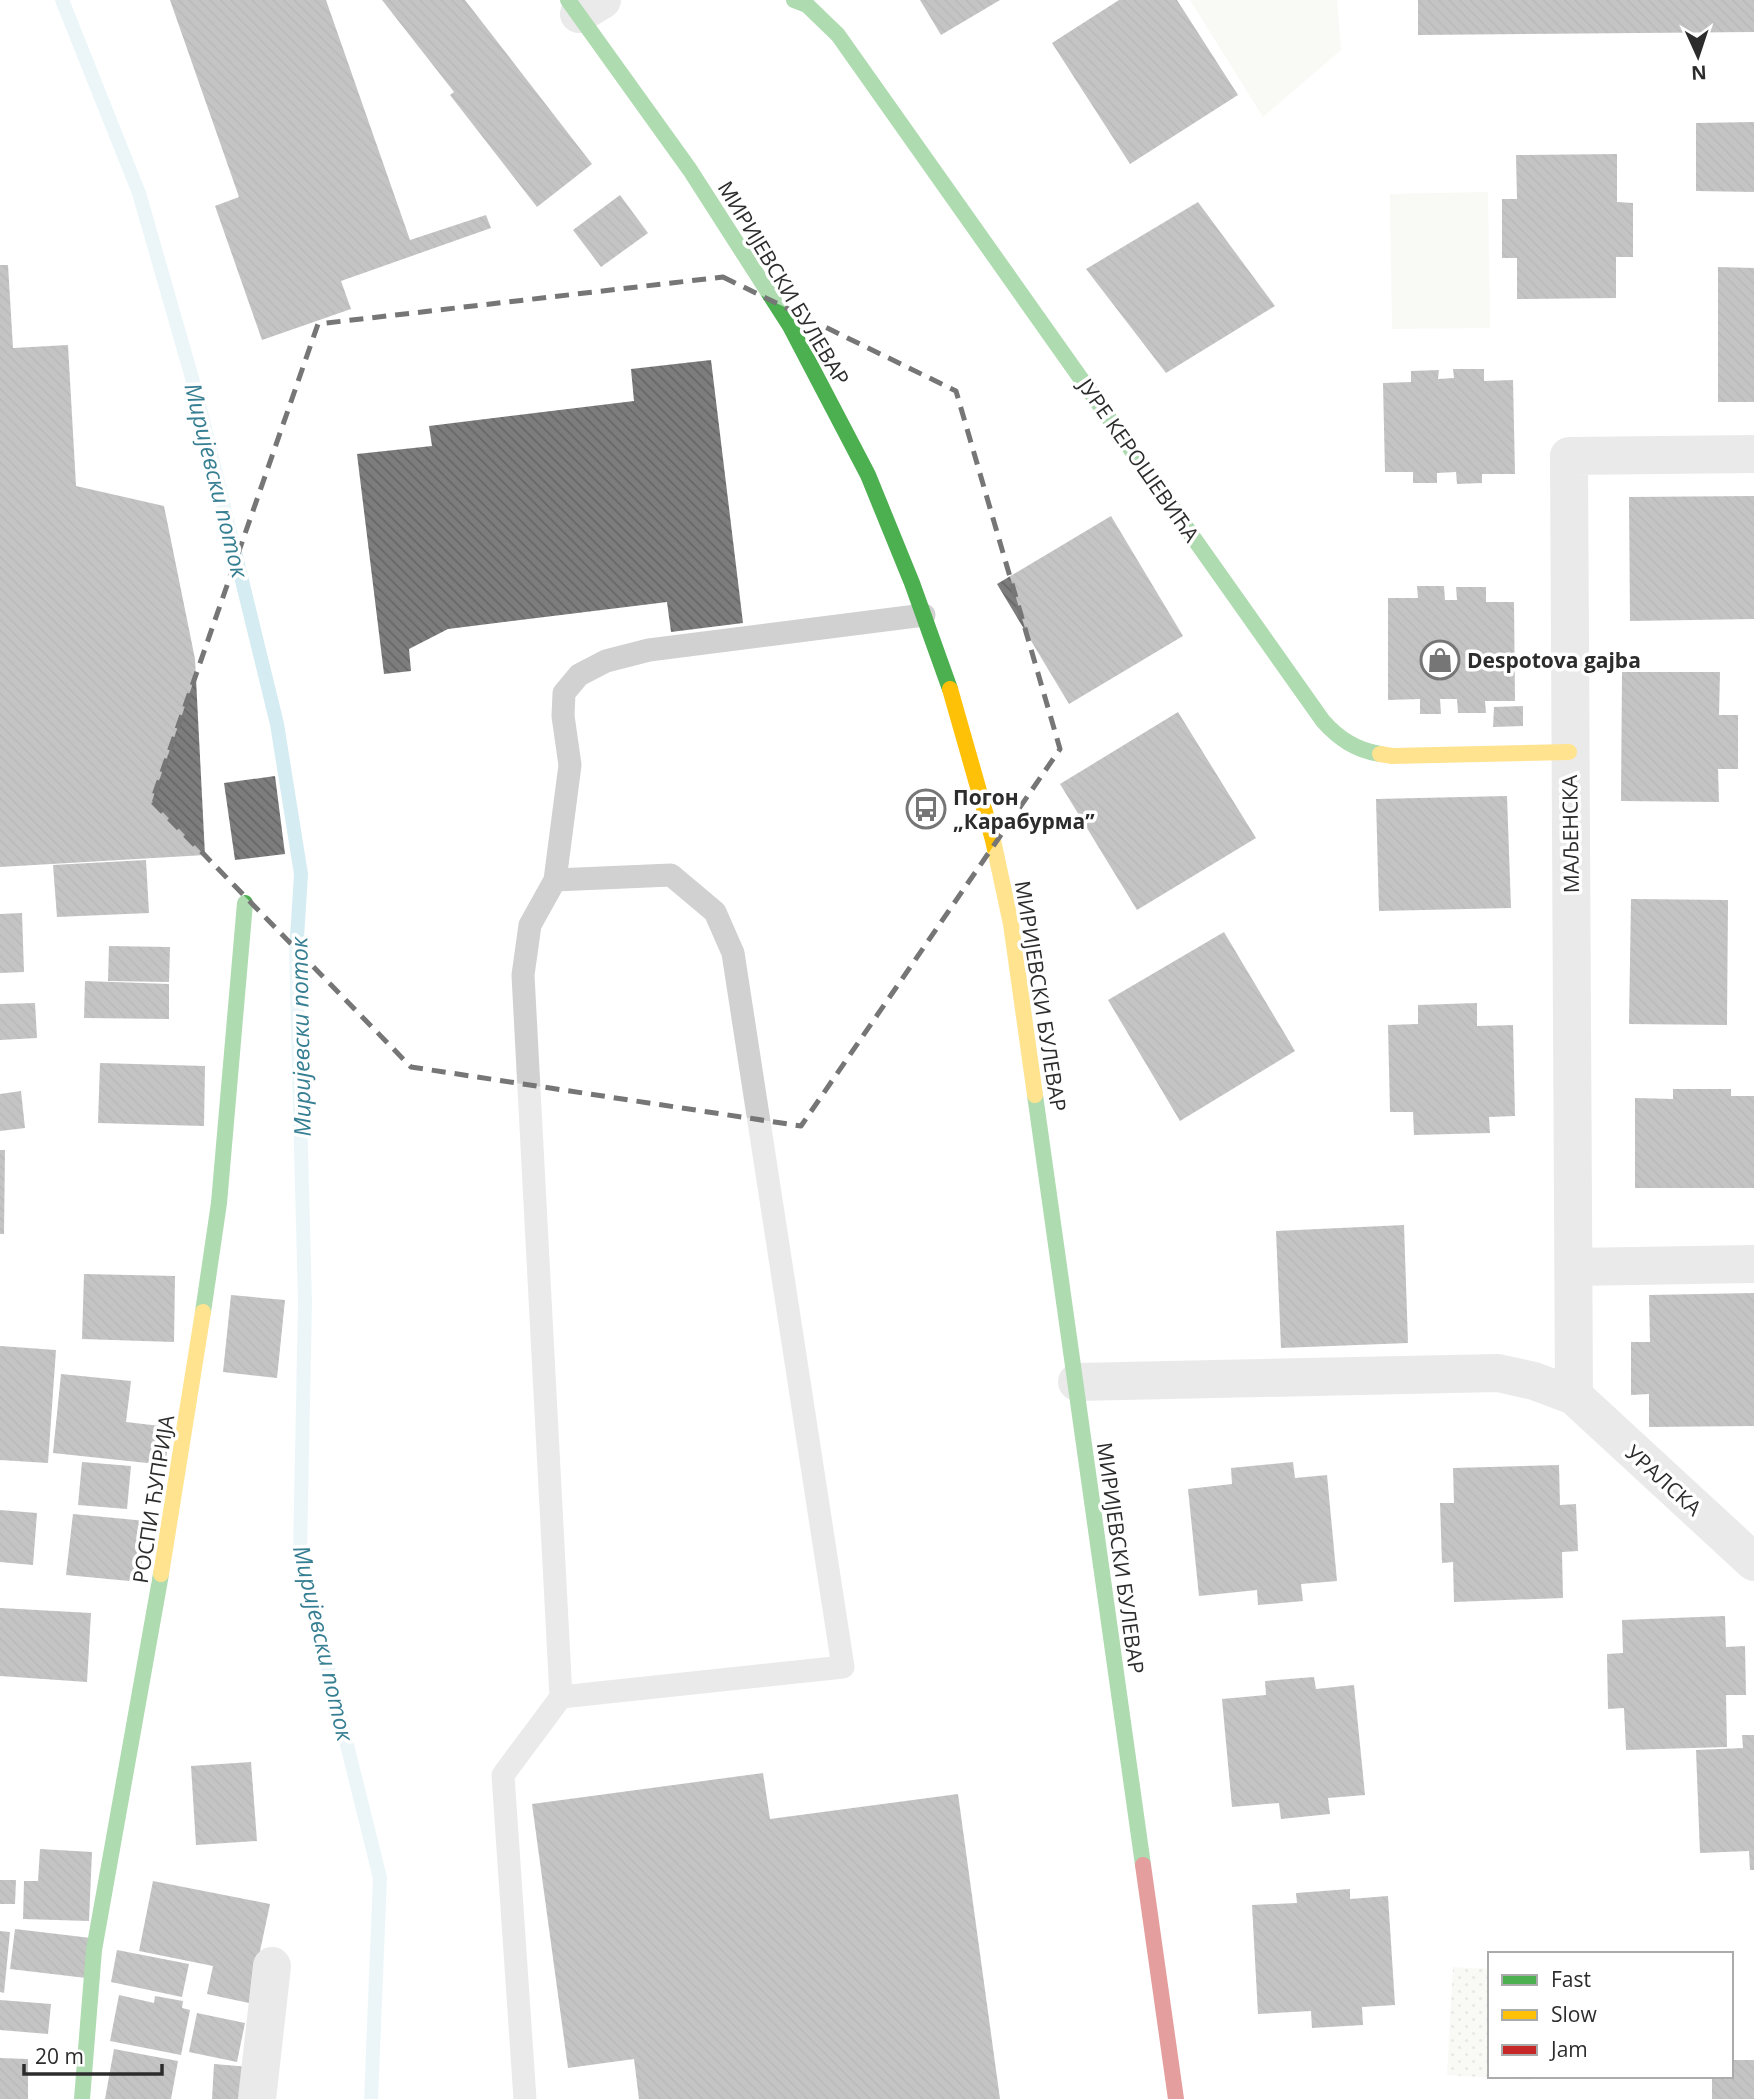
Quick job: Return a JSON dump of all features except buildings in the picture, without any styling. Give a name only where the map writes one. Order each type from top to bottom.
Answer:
[{"type":"street","name":"ЈУРЕ КЕРОШЕВИЋА","points":[[794,0],[807,5],[838,35],[1290,673],[1322,723],[1353,748],[1373,754],[1392,756],[1569,752]]},
{"type":"street","name":"МИРИЈЕВСКИ БУЛЕВАР","points":[[583,5],[790,326],[868,475],[924,615],[952,694],[990,827],[1011,924],[1176,2099]]},
{"type":"street","name":"МАЉЕНСКА","points":[[1574,1396],[1569,457],[1754,454]]},
{"type":"street","name":"РОСПИ ЋУПРИЈА","points":[[82,2099],[94,1950],[151,1636],[196,1363],[219,1203],[245,903]]},
{"type":"street","points":[[1574,1267],[1754,1264]]},
{"type":"street","points":[[1077,1382],[1498,1373],[1520,1377],[1574,1396]]},
{"type":"street","name":"УРАЛСКА","points":[[1574,1396],[1754,1562]]},
{"type":"street","points":[[257,2099],[272,1966]]},
{"type":"lane","points":[[525,2099],[503,1775],[561,1697],[523,975],[530,925],[555,880],[570,765],[563,716],[564,693],[579,675],[606,661],[649,650],[924,615]]},
{"type":"lane","points":[[555,880],[671,875],[715,912],[733,953],[843,1667],[561,1697]]},
{"type":"highlighted area","points":[[723,277],[956,391],[1060,749],[801,1126],[411,1067],[152,801],[318,324]]},
{"type":"shaded area","points":[[1190,0],[1337,0],[1341,50],[1263,117]]},
{"type":"shaded area","points":[[1488,192],[1490,328],[1392,329],[1390,194]]},
{"type":"shaded area","points":[[1453,1967],[1488,1969],[1488,2077],[1447,2075]]},
{"type":"shaded area","points":[[1497,2078],[1530,2078],[1530,2080]]},
{"type":"waterway","name":"Миријевски поток","points":[[62,0],[139,193],[196,392],[277,724],[301,874],[296,954],[305,1302],[300,1555],[380,1878],[371,2099]]},
{"type":"traffic: fast","points":[[568,0],[690,170],[790,326],[868,475],[912,583],[950,689]]},
{"type":"traffic: fast","points":[[794,0],[807,5],[838,35],[1323,721],[1348,743],[1380,754]]},
{"type":"traffic: fast","points":[[203,1312],[219,1203],[245,903]]},
{"type":"traffic: fast","points":[[1035,1095],[1143,1865]]},
{"type":"traffic: fast","points":[[82,2099],[94,1950],[161,1574]]},
{"type":"traffic: slow","points":[[950,689],[993,840],[1011,924],[1035,1095]]},
{"type":"traffic: slow","points":[[1380,754],[1392,756],[1569,752]]},
{"type":"traffic: slow","points":[[161,1574],[203,1312]]},
{"type":"traffic: jam","points":[[1143,1865],[1176,2099]]},
{"type":"place","name":"Despotova gajba","points":[[1440,660]]},
{"type":"place","name":"Погон „Карабурма”","points":[[926,809]]}]
